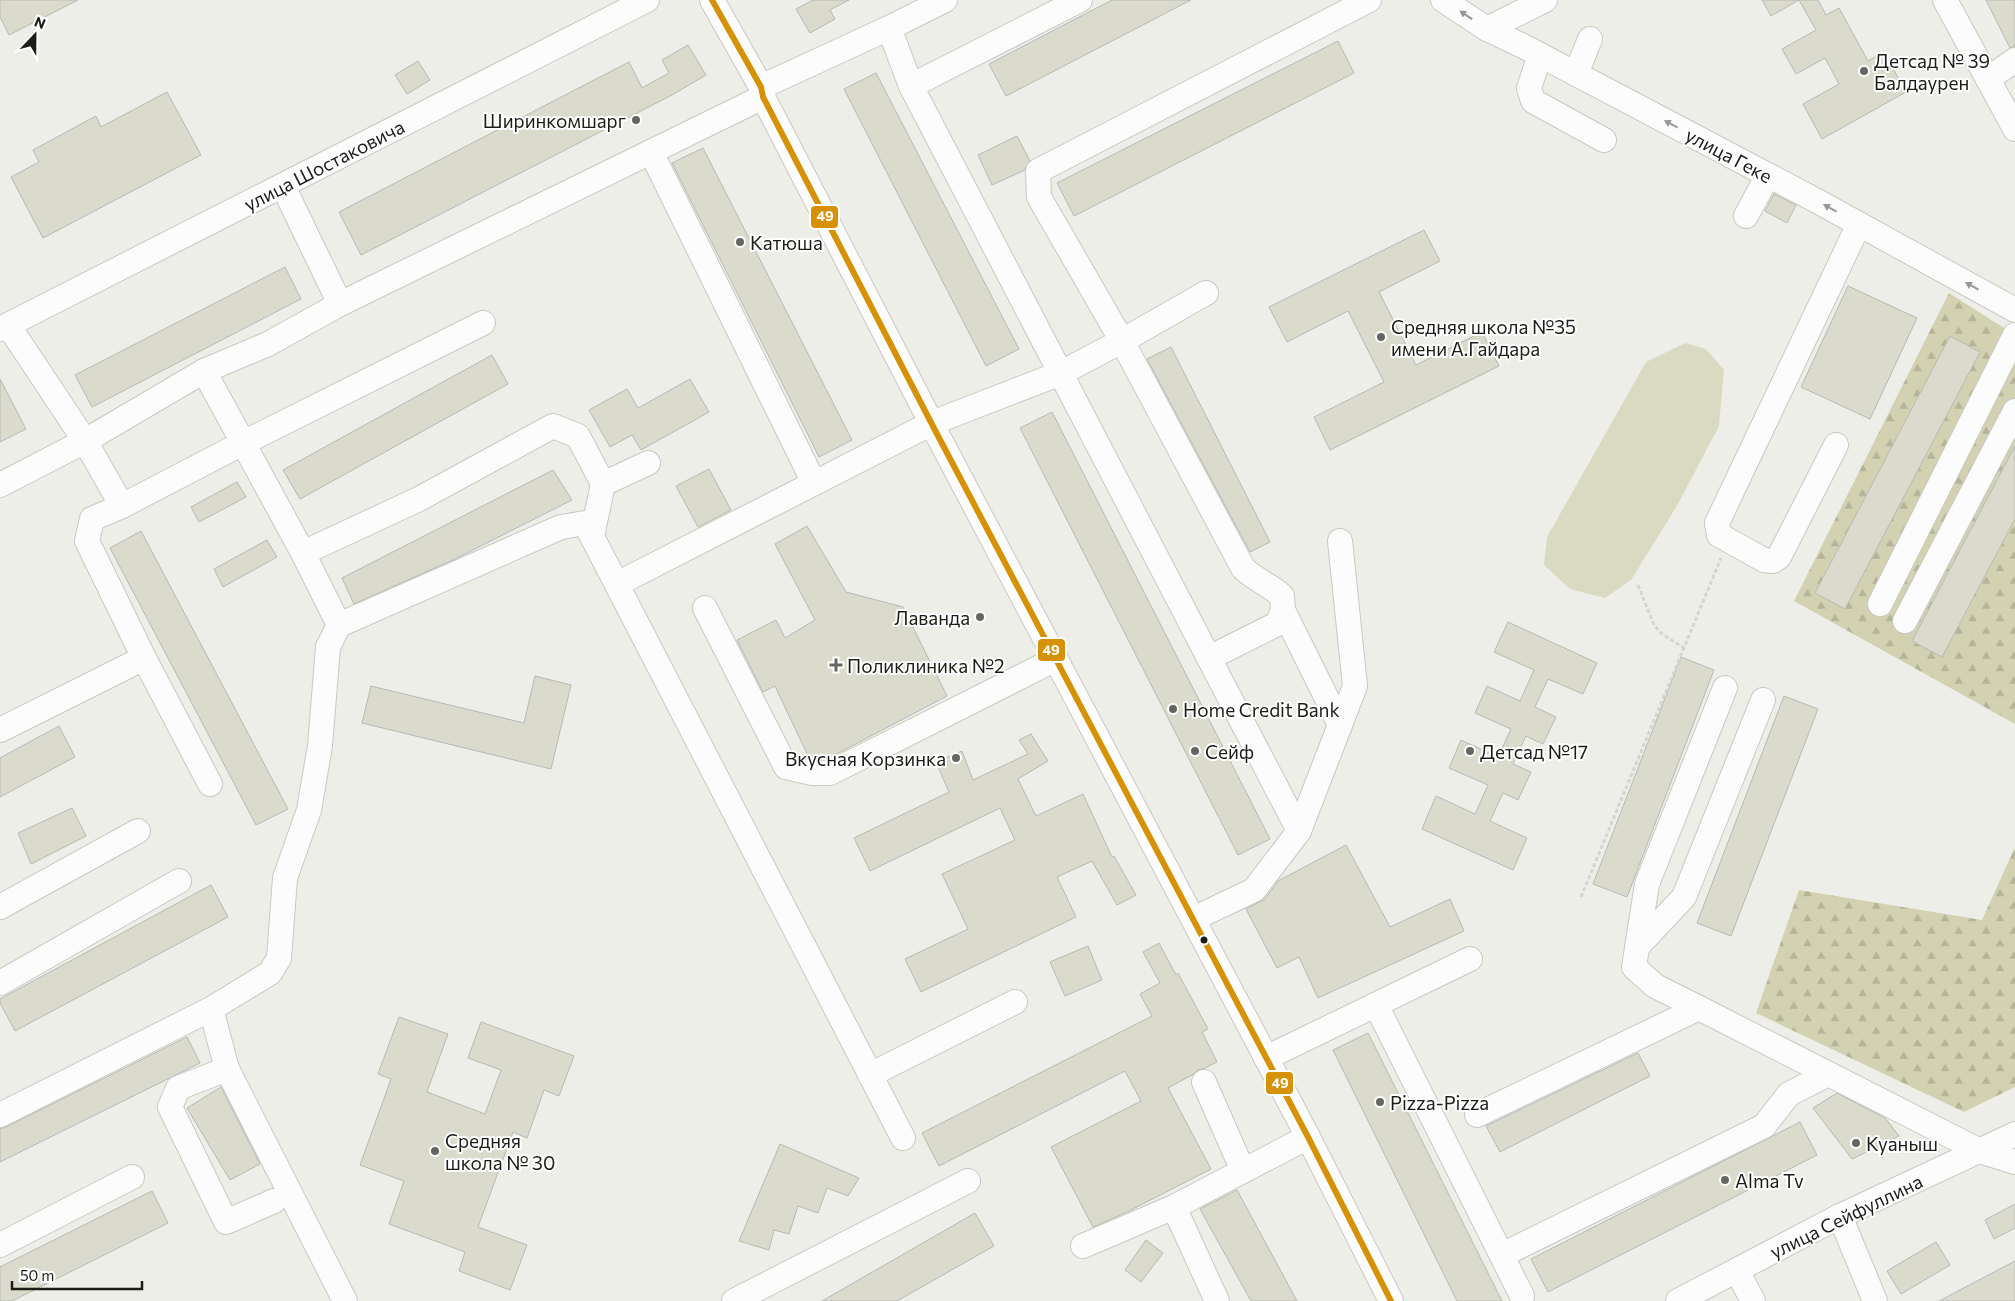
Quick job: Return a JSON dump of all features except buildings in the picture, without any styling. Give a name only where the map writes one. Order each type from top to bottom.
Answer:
[{"type":"street","name":"улица Шостаковича","points":[[4,327],[647,0]]},
{"type":"street","points":[[712,0],[762,92],[932,423],[1308,1137],[1391,1301]]},
{"type":"street","points":[[0,485],[85,441],[204,371],[268,344],[340,304],[651,152],[762,92],[945,0]]},
{"type":"street","points":[[911,86],[1080,0]]},
{"type":"street","points":[[1340,725],[1283,610],[1282,596],[1272,586],[1253,578],[1243,568],[1122,341],[1039,197],[1038,171],[1369,0]]},
{"type":"street","name":"улица Геке","points":[[1443,0],[1487,29],[1768,175],[2015,310]]},
{"type":"street","points":[[1945,0],[2015,129]]},
{"type":"street","points":[[1487,29],[1533,3]]},
{"type":"street","points":[[889,28],[911,86],[1299,831]]},
{"type":"street","points":[[1576,74],[1590,39]]},
{"type":"street","points":[[1540,55],[1529,88],[1533,101],[1604,140]]},
{"type":"street","points":[[1988,79],[2015,60]]},
{"type":"street","points":[[651,152],[814,483]]},
{"type":"street","points":[[1746,216],[1768,175]]},
{"type":"street","points":[[283,186],[340,304]]},
{"type":"street","points":[[1836,445],[1779,557],[1773,561],[1764,560],[1718,535],[1717,523],[1859,224]]},
{"type":"street","points":[[616,584],[932,423],[1062,373],[1206,293]]},
{"type":"street","points":[[210,784],[144,658],[86,541],[92,519],[122,506],[483,323]]},
{"type":"street","points":[[4,327],[85,441],[122,506]]},
{"type":"street","points":[[1880,604],[2015,336]]},
{"type":"street","points":[[204,371],[303,554],[339,625]]},
{"type":"street","points":[[1906,621],[2015,411]]},
{"type":"street","points":[[303,554],[419,499],[554,426],[578,436],[603,484],[592,536]]},
{"type":"street","points":[[603,484],[648,463]]},
{"type":"street","points":[[0,1115],[211,1009],[270,973],[279,958],[285,878],[309,810],[320,746],[328,647],[339,625],[561,527],[585,523],[904,1138]]},
{"type":"street","points":[[1193,919],[1254,890],[1299,831],[1355,686],[1340,541]]},
{"type":"street","points":[[705,608],[786,767],[812,774],[830,773],[1056,659]]},
{"type":"street","points":[[1210,658],[1277,624],[1283,610]]},
{"type":"street","points":[[0,730],[144,658]]},
{"type":"street","points":[[1725,688],[1647,884],[1634,967],[1654,986],[1980,1151],[2015,1162]]},
{"type":"street","points":[[1637,947],[1684,897],[1763,700]]},
{"type":"street","points":[[0,907],[138,831]]},
{"type":"street","points":[[0,982],[178,881]]},
{"type":"street","points":[[1266,1058],[1470,959]]},
{"type":"street","points":[[870,1075],[1015,1002]]},
{"type":"street","points":[[1376,1005],[1522,1296]]},
{"type":"street","points":[[1478,1116],[1698,1008]]},
{"type":"street","points":[[211,1009],[227,1069],[345,1301]]},
{"type":"street","points":[[227,1069],[178,1088],[170,1107],[226,1222],[274,1201]]},
{"type":"street","points":[[1502,1255],[1764,1126],[1788,1094],[1828,1074]]},
{"type":"street","points":[[1204,1082],[1243,1171]]},
{"type":"street","name":"улица Сейфуллина","points":[[1678,1301],[1840,1216],[2015,1134]]},
{"type":"street","points":[[1083,1246],[1174,1207],[1308,1137]]},
{"type":"street","points":[[0,1245],[132,1176]]},
{"type":"street","points":[[735,1301],[968,1181]]},
{"type":"street","points":[[1174,1207],[1217,1301]]},
{"type":"street","points":[[1840,1216],[1875,1301]]},
{"type":"street","points":[[1737,1271],[1753,1301]]},
{"type":"path","points":[[1581,897],[1727,541]]},
{"type":"path","points":[[1638,585],[1654,625],[1662,634],[1684,648]]},
{"type":"green space","points":[[1949,293],[2015,335],[2015,724],[1794,601]]},
{"type":"green space","points":[[1685,343],[1706,349],[1724,370],[1719,426],[1678,504],[1631,580],[1605,598],[1570,589],[1544,565],[1547,537],[1646,362]]},
{"type":"green space","points":[[2015,847],[2015,1087],[1964,1112],[1756,1013],[1799,890],[1982,920]]},
{"type":"transit line","name":"49","points":[[712,0],[761,87],[763,97],[937,434],[1308,1137],[1391,1301]]},
{"type":"place","name":"Детсад № 39 Балдаурен","points":[[1864,71]]},
{"type":"place","name":"Ширинкомшарг","points":[[636,120]]},
{"type":"place","name":"Катюша","points":[[740,242]]},
{"type":"place","name":"Средняя школа №35 имени А.Гайдара","points":[[1381,337]]},
{"type":"place","name":"Лаванда","points":[[980,617]]},
{"type":"place","name":"Поликлиника №2","points":[[836,665]]},
{"type":"place","name":"Home Credit Bank","points":[[1173,709]]},
{"type":"place","name":"Сейф","points":[[1195,751]]},
{"type":"place","name":"Детсад №17","points":[[1470,751]]},
{"type":"place","name":"Вкусная Корзинка","points":[[956,758]]},
{"type":"place","name":"Pizza-Pizza","points":[[1380,1102]]},
{"type":"place","name":"Куаныш","points":[[1856,1143]]},
{"type":"place","name":"Средняя школа № 30","points":[[435,1151]]},
{"type":"place","name":"Alma Tv","points":[[1725,1180]]}]
